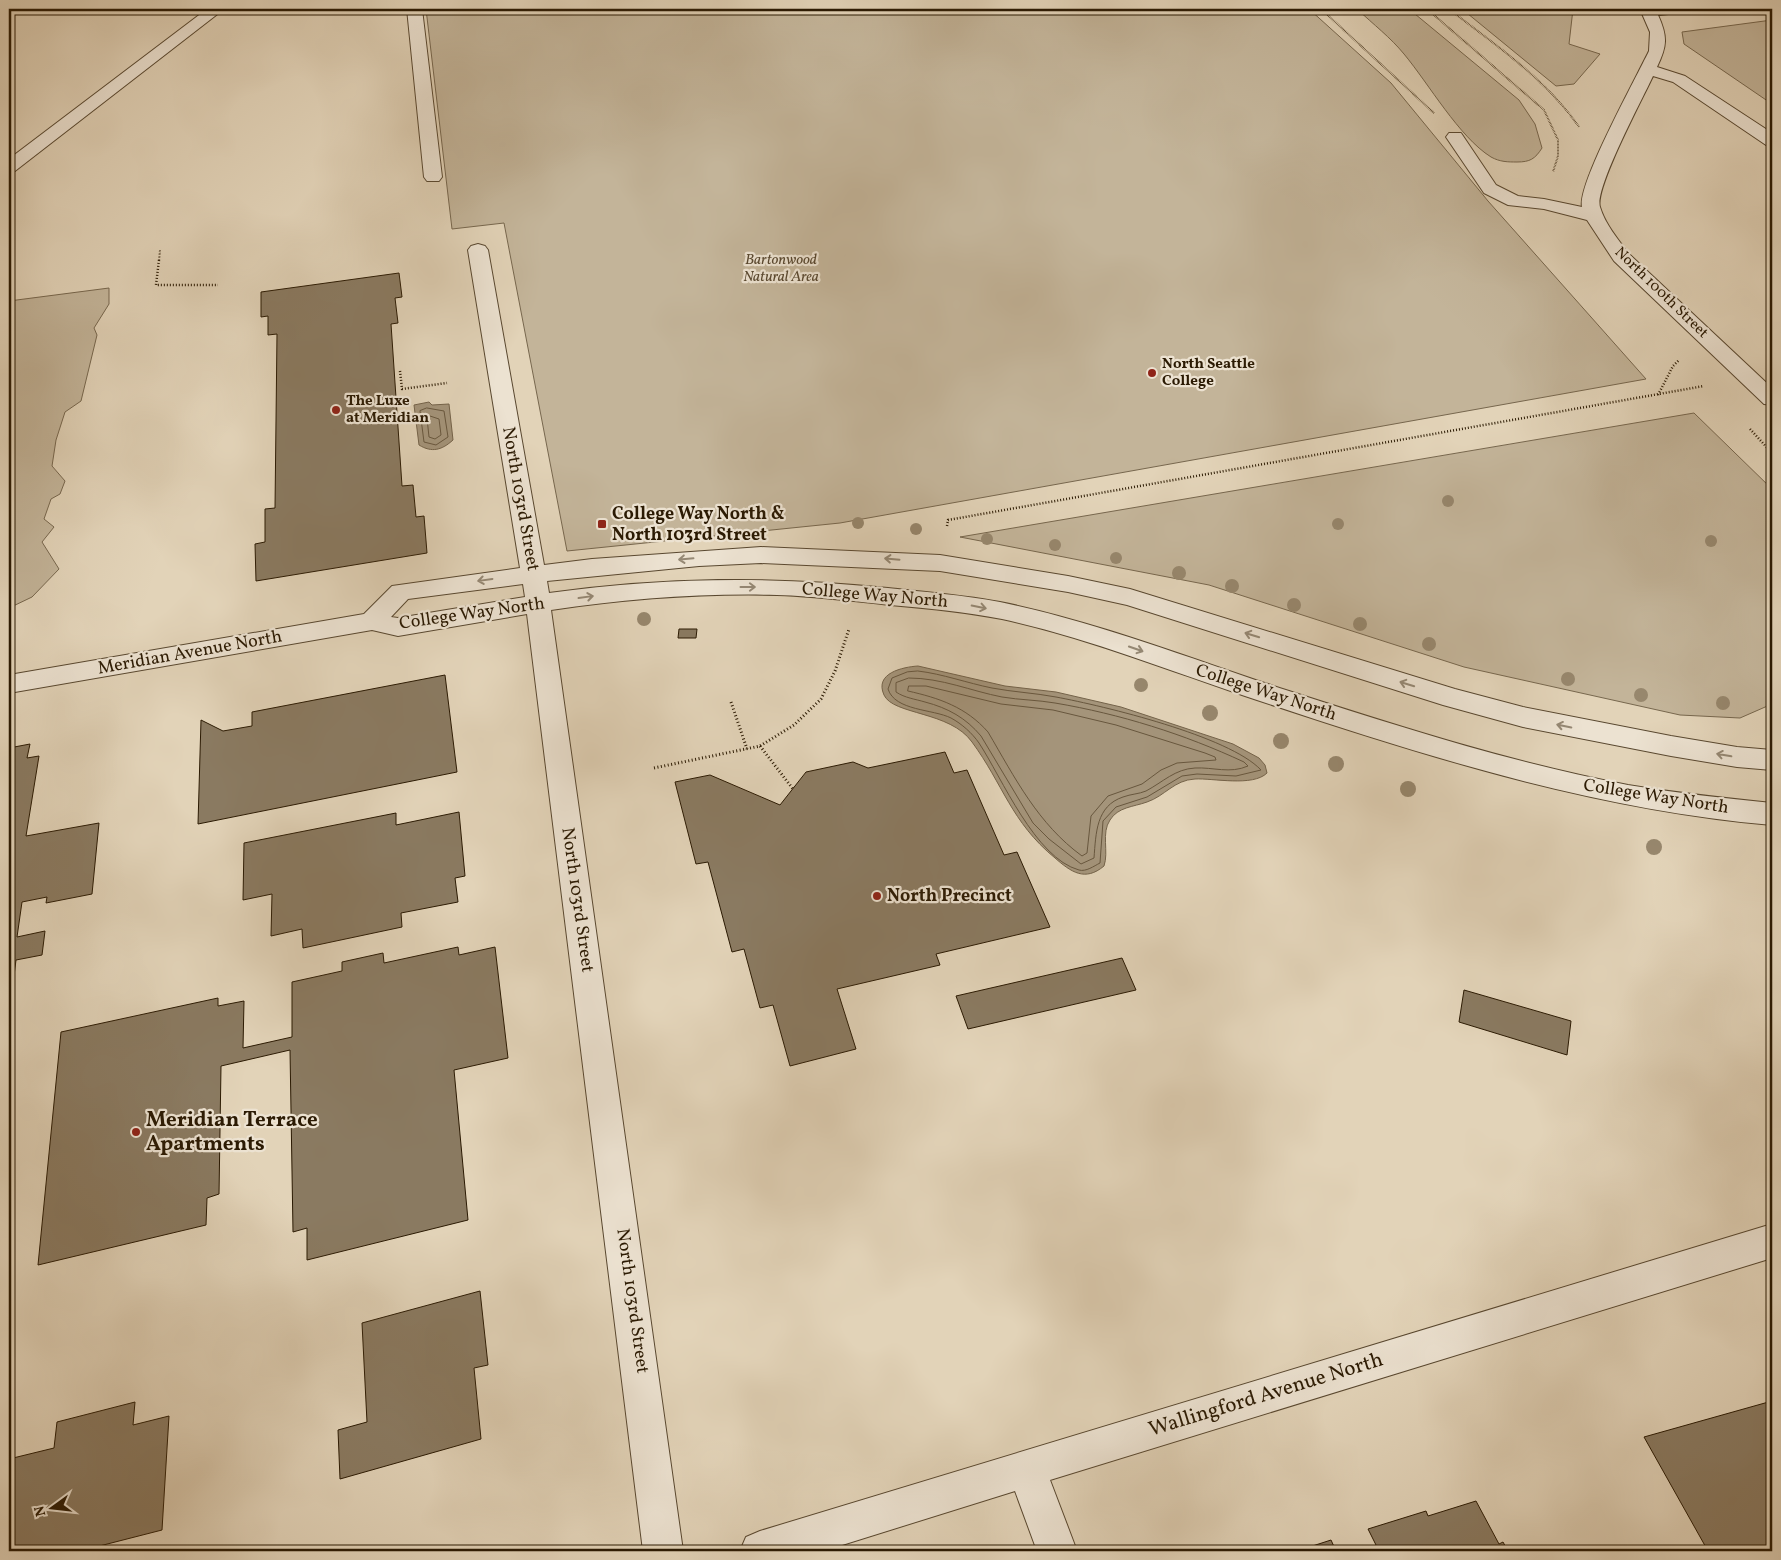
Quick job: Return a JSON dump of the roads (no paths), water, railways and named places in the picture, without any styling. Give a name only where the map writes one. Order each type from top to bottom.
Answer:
[{"type":"street","points":[[9,167],[216,9]]},
{"type":"street","points":[[414,9],[433,177]]},
{"type":"street","points":[[1594,216],[1590,206],[1590,196],[1598,174],[1633,98],[1649,70],[1659,41],[1658,32],[1648,9],[1667,11],[1684,9]]},
{"type":"street","points":[[1649,70],[1679,79],[1772,142]]},
{"type":"street","points":[[1455,137],[1490,189],[1514,201],[1544,204],[1594,216]]},
{"type":"street","name":"North 100th Street","points":[[1594,216],[1621,257],[1772,399]]},
{"type":"street","name":"North 103rd Street","points":[[478,250],[535,589],[634,1318],[663,1551]]},
{"type":"street","name":"College Way North","points":[[372,621],[398,627],[535,589],[690,558],[761,555],[884,559],[1007,573],[1130,597],[1452,698],[1523,717],[1671,746],[1772,760]]},
{"type":"street","name":"College Way North","points":[[372,621],[401,592],[535,589],[590,596],[729,587],[806,588],[966,604],[1089,633],[1323,712],[1516,771],[1598,789],[1672,802],[1772,814]]},
{"type":"street","name":"Meridian Avenue North","points":[[9,684],[372,621]]},
{"type":"street","name":"Wallingford Avenue North","points":[[760,1551],[1772,1241]]},
{"type":"street","points":[[1026,1468],[1057,1551]]},
{"type":"water","points":[[429,402],[432,405],[449,404],[453,440],[441,448],[433,450],[419,445],[414,405]]},
{"type":"water","points":[[918,666],[1005,686],[1056,692],[1121,707],[1233,744],[1259,758],[1265,765],[1267,773],[1252,780],[1243,781],[1188,780],[1175,785],[1147,802],[1117,812],[1107,825],[1104,866],[1091,873],[1078,873],[1061,863],[1028,831],[983,758],[962,732],[950,724],[898,706],[889,701],[884,695],[882,687],[886,676],[898,670]]},
{"type":"place","name":"North Seattle College","points":[[1152,373]]},
{"type":"place","name":"The Luxe at Meridian","points":[[336,410]]},
{"type":"place","name":"College Way North & North 103rd Street","points":[[602,524]]},
{"type":"place","name":"North Precinct","points":[[877,896]]},
{"type":"place","name":"Meridian Terrace Apartments","points":[[136,1132]]},
{"type":"park label","name":"Bartonwood Natural Area","points":[[781,268]]}]
